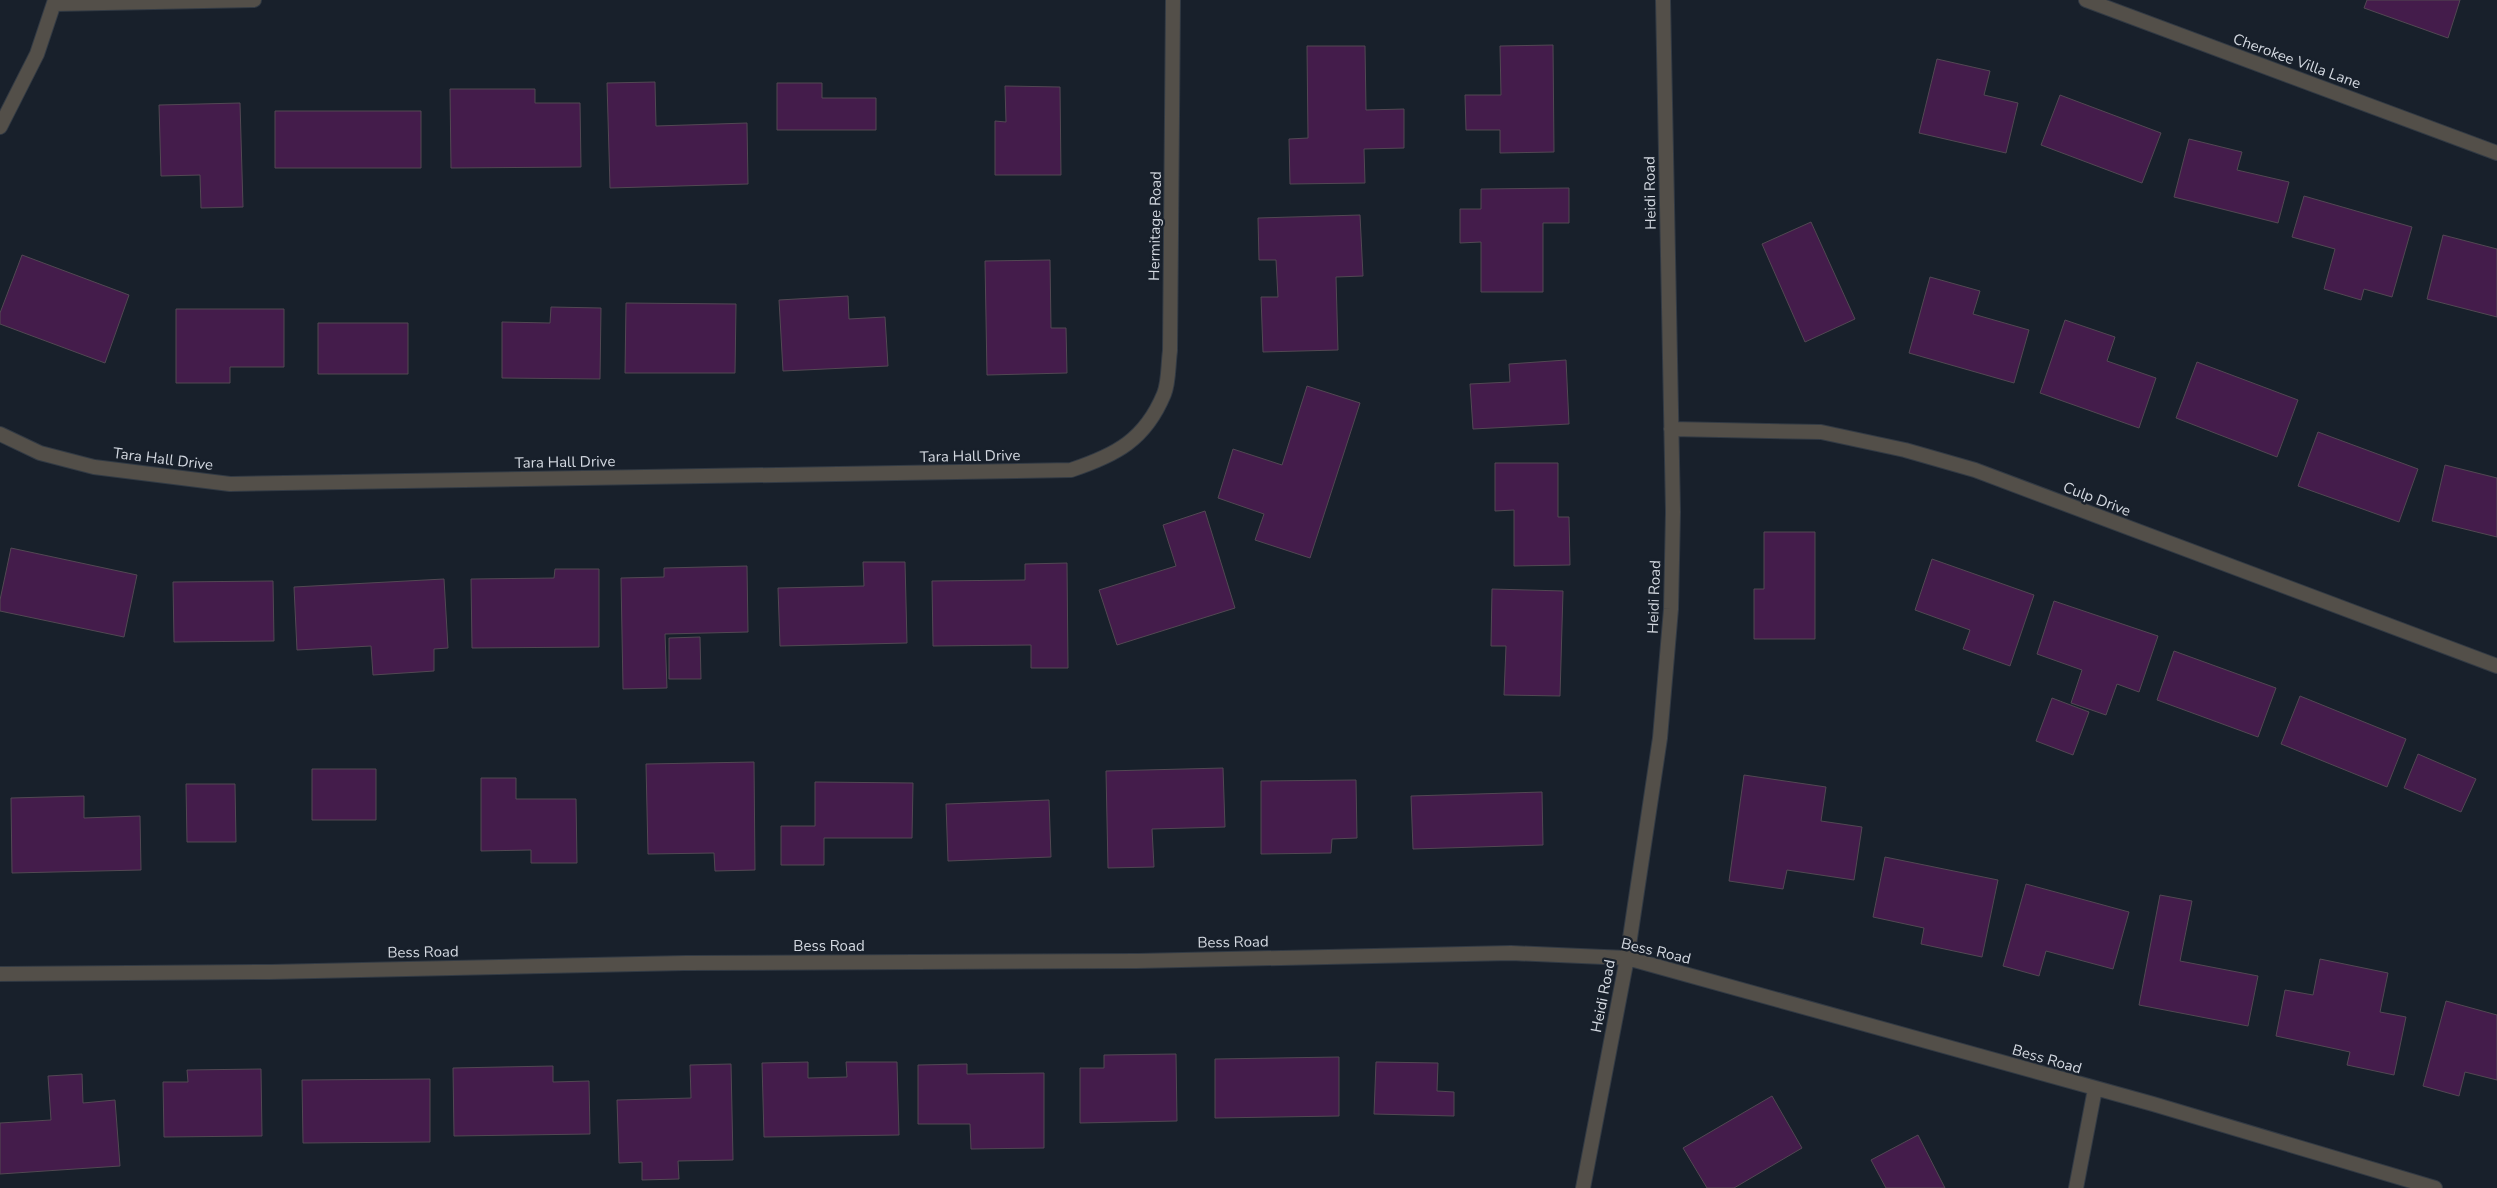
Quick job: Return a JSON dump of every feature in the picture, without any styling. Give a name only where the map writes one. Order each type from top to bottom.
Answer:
[{"type":"street","points":[[0,127],[37,54],[55,2],[254,0]]},
{"type":"street","name":"Hermitage Road","points":[[1132,442],[1147,424],[1164,393],[1170,351],[1173,0]]},
{"type":"street","name":"Heidi Road","points":[[1583,1188],[1627,958],[1660,738],[1671,609],[1671,429],[1663,0]]},
{"type":"street","name":"Cherokee Villa Lane","points":[[2086,0],[2497,153]]},
{"type":"street","name":"Culp Drive","points":[[1671,429],[1821,432],[1905,450],[1957,465],[2497,666]]},
{"type":"street","name":"Tara Hall Drive","points":[[0,434],[40,453],[94,467],[230,484],[1072,470],[1107,458],[1132,442]]},
{"type":"street","name":"Bess Road","points":[[0,974],[270,972],[685,963],[1127,961],[1511,953],[1627,958],[2153,1104],[2435,1188]]},
{"type":"street","points":[[2076,1188],[2095,1089]]},
{"type":"building","points":[[2367,0],[2460,0],[2448,38],[2364,8]]},
{"type":"building","points":[[1553,45],[1554,152],[1500,153],[1500,130],[1466,130],[1465,95],[1501,95],[1500,46]]},
{"type":"building","points":[[1307,46],[1365,46],[1366,110],[1404,109],[1404,148],[1364,149],[1365,183],[1290,184],[1289,139],[1308,138]]},
{"type":"building","points":[[1937,59],[1990,71],[1984,95],[2018,103],[2006,153],[1919,133]]},
{"type":"building","points":[[655,82],[656,126],[747,123],[748,184],[610,188],[607,83]]},
{"type":"building","points":[[777,83],[822,83],[822,98],[876,98],[876,130],[777,130]]},
{"type":"building","points":[[1005,86],[1060,87],[1061,175],[995,175],[995,121],[1006,122]]},
{"type":"building","points":[[450,89],[535,89],[535,103],[580,103],[581,167],[451,168]]},
{"type":"building","points":[[2060,95],[2161,133],[2142,183],[2041,145]]},
{"type":"building","points":[[240,103],[243,207],[201,208],[200,175],[161,176],[159,105]]},
{"type":"building","points":[[275,111],[421,111],[421,168],[275,168]]},
{"type":"building","points":[[2189,139],[2242,152],[2237,170],[2289,182],[2278,223],[2174,197]]},
{"type":"building","points":[[1569,188],[1569,223],[1543,223],[1543,292],[1481,292],[1481,242],[1460,243],[1460,209],[1481,209],[1481,189]]},
{"type":"building","points":[[2304,196],[2412,227],[2392,297],[2364,289],[2361,300],[2324,289],[2335,249],[2292,237]]},
{"type":"building","points":[[1360,215],[1363,276],[1336,277],[1338,350],[1263,352],[1261,297],[1278,297],[1276,260],[1259,260],[1258,218]]},
{"type":"building","points":[[1811,222],[1855,319],[1805,342],[1762,244]]},
{"type":"building","points":[[2443,235],[2497,249],[2497,317],[2427,299]]},
{"type":"building","points":[[22,255],[129,295],[105,363],[0,324],[0,313]]},
{"type":"building","points":[[1050,260],[1051,328],[1066,328],[1067,373],[987,375],[985,261]]},
{"type":"building","points":[[1930,277],[1980,291],[1973,314],[2029,330],[2014,383],[1909,353]]},
{"type":"building","points":[[848,296],[849,319],[885,317],[888,366],[783,371],[779,300]]},
{"type":"building","points":[[626,303],[736,304],[735,373],[625,373]]},
{"type":"building","points":[[551,307],[601,308],[600,379],[502,378],[502,322],[550,323]]},
{"type":"building","points":[[176,309],[284,309],[284,367],[230,367],[230,383],[176,383]]},
{"type":"building","points":[[2065,320],[2115,337],[2107,361],[2156,378],[2139,428],[2040,393]]},
{"type":"building","points":[[318,323],[408,323],[408,374],[318,374]]},
{"type":"building","points":[[1566,360],[1569,424],[1473,429],[1470,384],[1510,382],[1509,364]]},
{"type":"building","points":[[2197,362],[2298,400],[2277,457],[2176,418]]},
{"type":"building","points":[[1307,386],[1360,403],[1310,558],[1255,540],[1264,514],[1218,498],[1233,449],[1282,465]]},
{"type":"building","points":[[2318,432],[2418,469],[2399,522],[2298,486]]},
{"type":"building","points":[[1495,463],[1558,463],[1558,517],[1569,517],[1570,565],[1514,566],[1514,510],[1495,511]]},
{"type":"building","points":[[2445,465],[2497,478],[2497,537],[2432,521]]},
{"type":"building","points":[[1205,511],[1235,608],[1117,645],[1099,590],[1176,566],[1163,525]]},
{"type":"building","points":[[1764,532],[1815,532],[1815,639],[1754,639],[1754,589],[1764,589]]},
{"type":"building","points":[[11,548],[137,575],[124,637],[0,611],[0,600]]},
{"type":"building","points":[[1932,559],[2034,595],[2010,666],[1963,649],[1970,630],[1915,610]]},
{"type":"building","points":[[863,562],[905,562],[907,643],[780,646],[778,588],[864,586]]},
{"type":"building","points":[[1067,563],[1068,668],[1031,668],[1031,645],[933,646],[932,581],[1025,580],[1025,564]]},
{"type":"building","points":[[747,566],[748,632],[665,634],[667,688],[623,689],[621,578],[664,577],[664,568]]},
{"type":"building","points":[[555,569],[599,569],[599,647],[472,648],[471,579],[554,578]]},
{"type":"building","points":[[444,579],[448,648],[434,649],[434,671],[373,675],[371,646],[297,650],[294,587]]},
{"type":"building","points":[[273,581],[274,641],[174,642],[173,582]]},
{"type":"building","points":[[1492,589],[1563,591],[1560,696],[1504,695],[1506,646],[1491,646]]},
{"type":"building","points":[[2054,601],[2158,636],[2139,692],[2117,684],[2106,715],[2071,703],[2082,670],[2037,654]]},
{"type":"building","points":[[700,637],[701,679],[669,679],[669,638]]},
{"type":"building","points":[[2174,651],[2276,688],[2258,737],[2157,700]]},
{"type":"building","points":[[2300,696],[2406,739],[2387,787],[2281,744]]},
{"type":"building","points":[[2052,698],[2089,712],[2073,755],[2036,741]]},
{"type":"building","points":[[2418,754],[2476,779],[2461,812],[2404,788]]},
{"type":"building","points":[[754,762],[755,870],[715,871],[714,853],[648,854],[646,764]]},
{"type":"building","points":[[1223,768],[1225,827],[1152,829],[1154,867],[1108,868],[1106,771]]},
{"type":"building","points":[[312,769],[376,769],[376,820],[312,820]]},
{"type":"building","points":[[1744,775],[1826,787],[1821,821],[1862,827],[1854,880],[1787,870],[1783,889],[1729,881]]},
{"type":"building","points":[[481,778],[516,778],[516,799],[576,799],[577,863],[531,863],[531,850],[481,851]]},
{"type":"building","points":[[1356,780],[1357,838],[1332,839],[1331,853],[1261,854],[1261,781]]},
{"type":"building","points":[[815,782],[913,783],[912,838],[824,838],[824,865],[781,865],[781,826],[815,826]]},
{"type":"building","points":[[186,784],[235,784],[236,842],[187,842]]},
{"type":"building","points":[[1542,792],[1543,845],[1413,849],[1411,796]]},
{"type":"building","points":[[84,796],[84,818],[140,816],[141,870],[12,873],[11,798]]},
{"type":"building","points":[[1049,800],[1051,857],[948,861],[946,804]]},
{"type":"building","points":[[1885,857],[1998,880],[1982,957],[1921,944],[1924,928],[1873,917]]},
{"type":"building","points":[[2026,884],[2129,912],[2113,969],[2046,951],[2039,976],[2003,966]]},
{"type":"building","points":[[2160,895],[2192,901],[2180,961],[2258,976],[2248,1026],[2139,1005]]},
{"type":"building","points":[[2320,959],[2388,973],[2380,1012],[2406,1017],[2394,1075],[2347,1065],[2350,1052],[2276,1036],[2285,990],[2313,995]]},
{"type":"building","points":[[2446,1001],[2497,1015],[2497,1080],[2465,1072],[2459,1096],[2423,1086]]},
{"type":"building","points":[[1176,1054],[1177,1121],[1080,1123],[1080,1068],[1104,1068],[1104,1055]]},
{"type":"building","points":[[1339,1057],[1339,1116],[1215,1118],[1215,1059]]},
{"type":"building","points":[[808,1062],[808,1078],[847,1077],[846,1062],[897,1062],[899,1135],[764,1137],[762,1063]]},
{"type":"building","points":[[1376,1062],[1438,1063],[1437,1091],[1454,1092],[1454,1116],[1374,1114]]},
{"type":"building","points":[[731,1064],[733,1160],[678,1161],[679,1179],[642,1180],[642,1162],[619,1163],[617,1100],[691,1098],[690,1065]]},
{"type":"building","points":[[967,1064],[967,1074],[1044,1073],[1044,1148],[971,1149],[970,1124],[918,1124],[918,1065]]},
{"type":"building","points":[[553,1066],[553,1082],[589,1081],[590,1134],[454,1136],[453,1068]]},
{"type":"building","points":[[261,1069],[262,1136],[164,1137],[163,1082],[188,1082],[187,1070]]},
{"type":"building","points":[[82,1074],[83,1103],[115,1100],[120,1166],[0,1174],[0,1123],[51,1120],[48,1076]]},
{"type":"building","points":[[430,1079],[430,1142],[303,1143],[302,1080]]},
{"type":"building","points":[[1772,1096],[1802,1148],[1734,1188],[1707,1188],[1683,1148]]},
{"type":"building","points":[[1918,1135],[1945,1188],[1886,1188],[1871,1160]]}]
